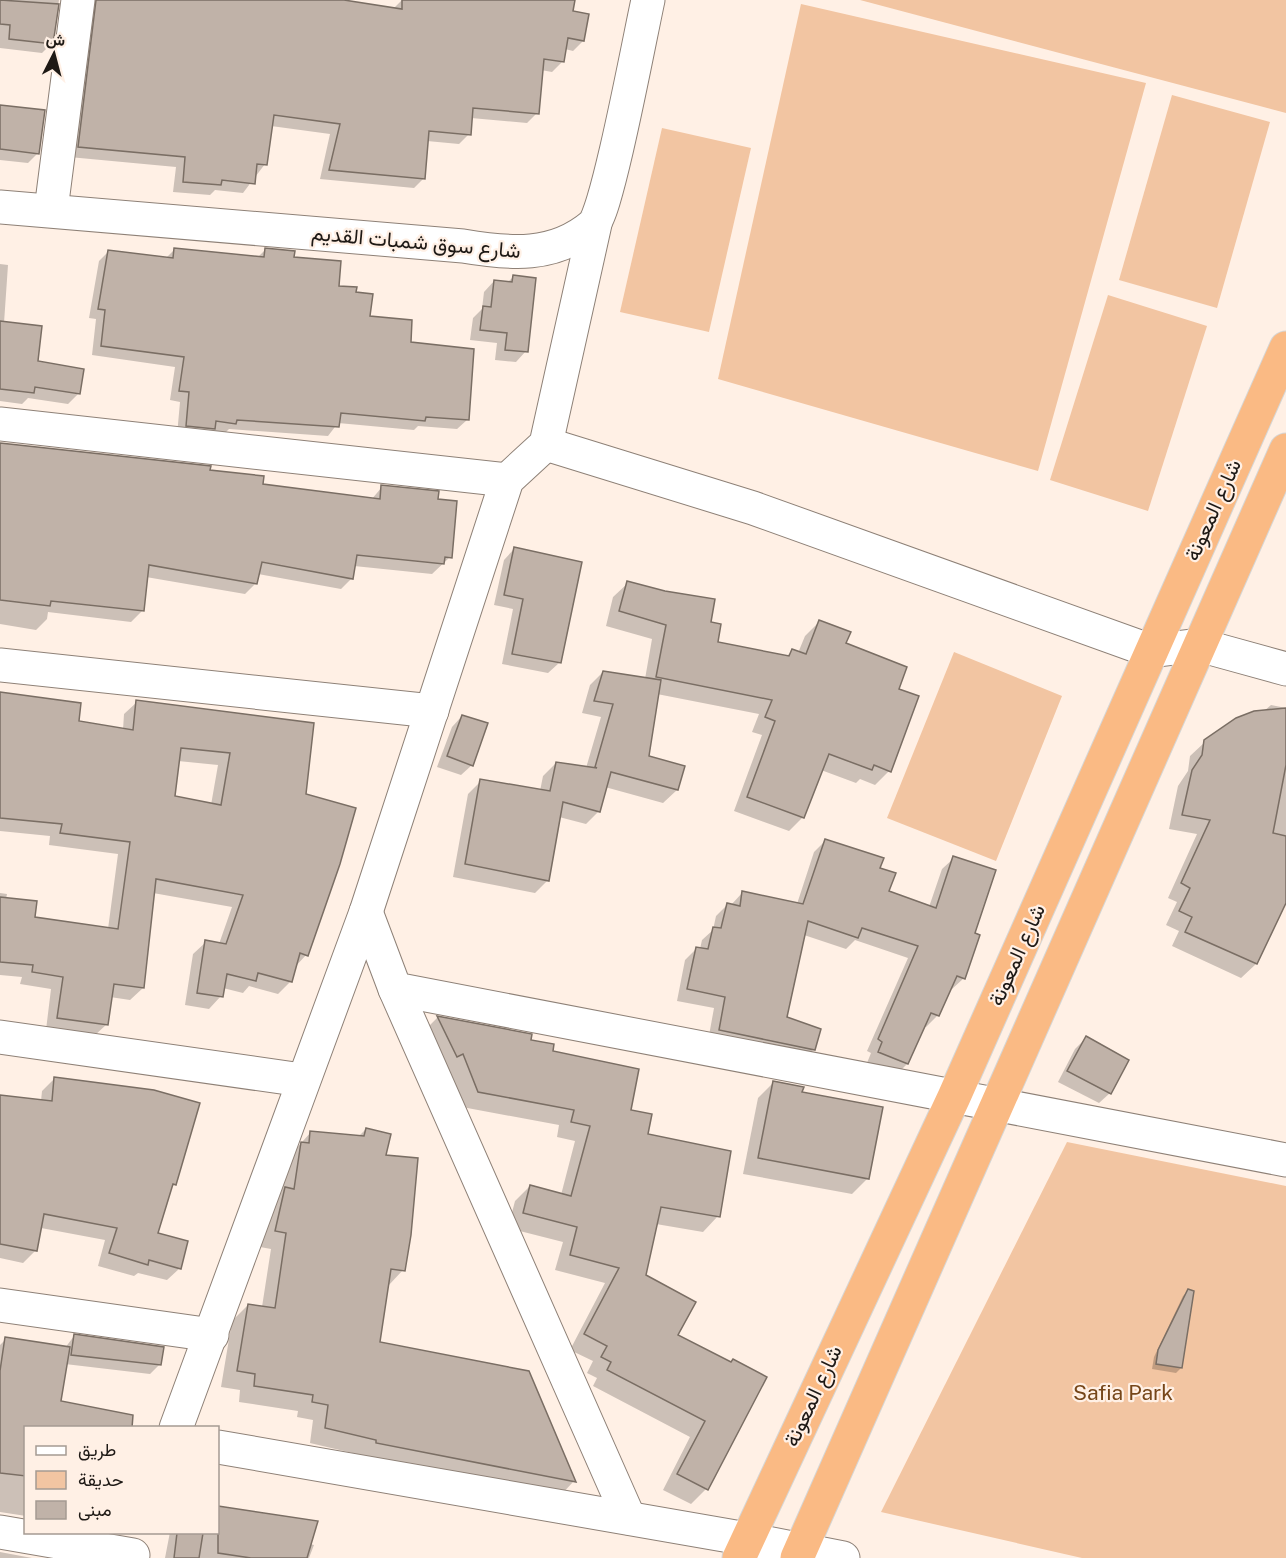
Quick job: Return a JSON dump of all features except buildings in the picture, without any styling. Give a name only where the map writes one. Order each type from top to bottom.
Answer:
[{"type":"highway","name":"شارع المعونة","points":[[743,1548],[954,1097],[1286,348]]},
{"type":"highway","name":"شارع المعونة","points":[[799,1554],[1286,450]]},
{"type":"street","points":[[51,210],[78,0]]},
{"type":"street","points":[[177,1426],[212,1335],[302,1080],[366,912],[507,480],[546,444],[595,224],[609,183],[648,0]]},
{"type":"street","name":"شارع سوق شمبات القديم","points":[[0,207],[463,246],[510,254],[540,252],[566,242],[595,224]]},
{"type":"street","points":[[0,424],[507,480]]},
{"type":"street","points":[[546,444],[753,508],[1151,651],[1199,645],[1286,669]]},
{"type":"street","points":[[0,665],[432,711]]},
{"type":"street","points":[[366,912],[395,989],[629,1518]]},
{"type":"street","points":[[395,989],[954,1097],[997,1102],[1051,1116],[1286,1160]]},
{"type":"street","points":[[0,1037],[302,1080]]},
{"type":"street","points":[[0,1305],[212,1335]]},
{"type":"street","points":[[219,1447],[629,1518],[743,1548],[843,1558]]},
{"type":"street","points":[[0,1532],[135,1548]]},
{"type":"green space","points":[[860,0],[1286,0],[1286,113]]},
{"type":"green space","points":[[801,4],[1146,83],[1038,471],[718,379]]},
{"type":"green space","points":[[1172,95],[1270,122],[1217,308],[1119,280]]},
{"type":"green space","points":[[662,128],[751,148],[709,332],[620,312]]},
{"type":"green space","points":[[1108,295],[1207,326],[1148,511],[1050,480]]},
{"type":"green space","points":[[954,652],[1062,696],[996,861],[887,818]]},
{"type":"green space","name":"Safia Park","points":[[1067,1142],[1286,1186],[1286,1558],[1082,1558],[881,1512]]}]
